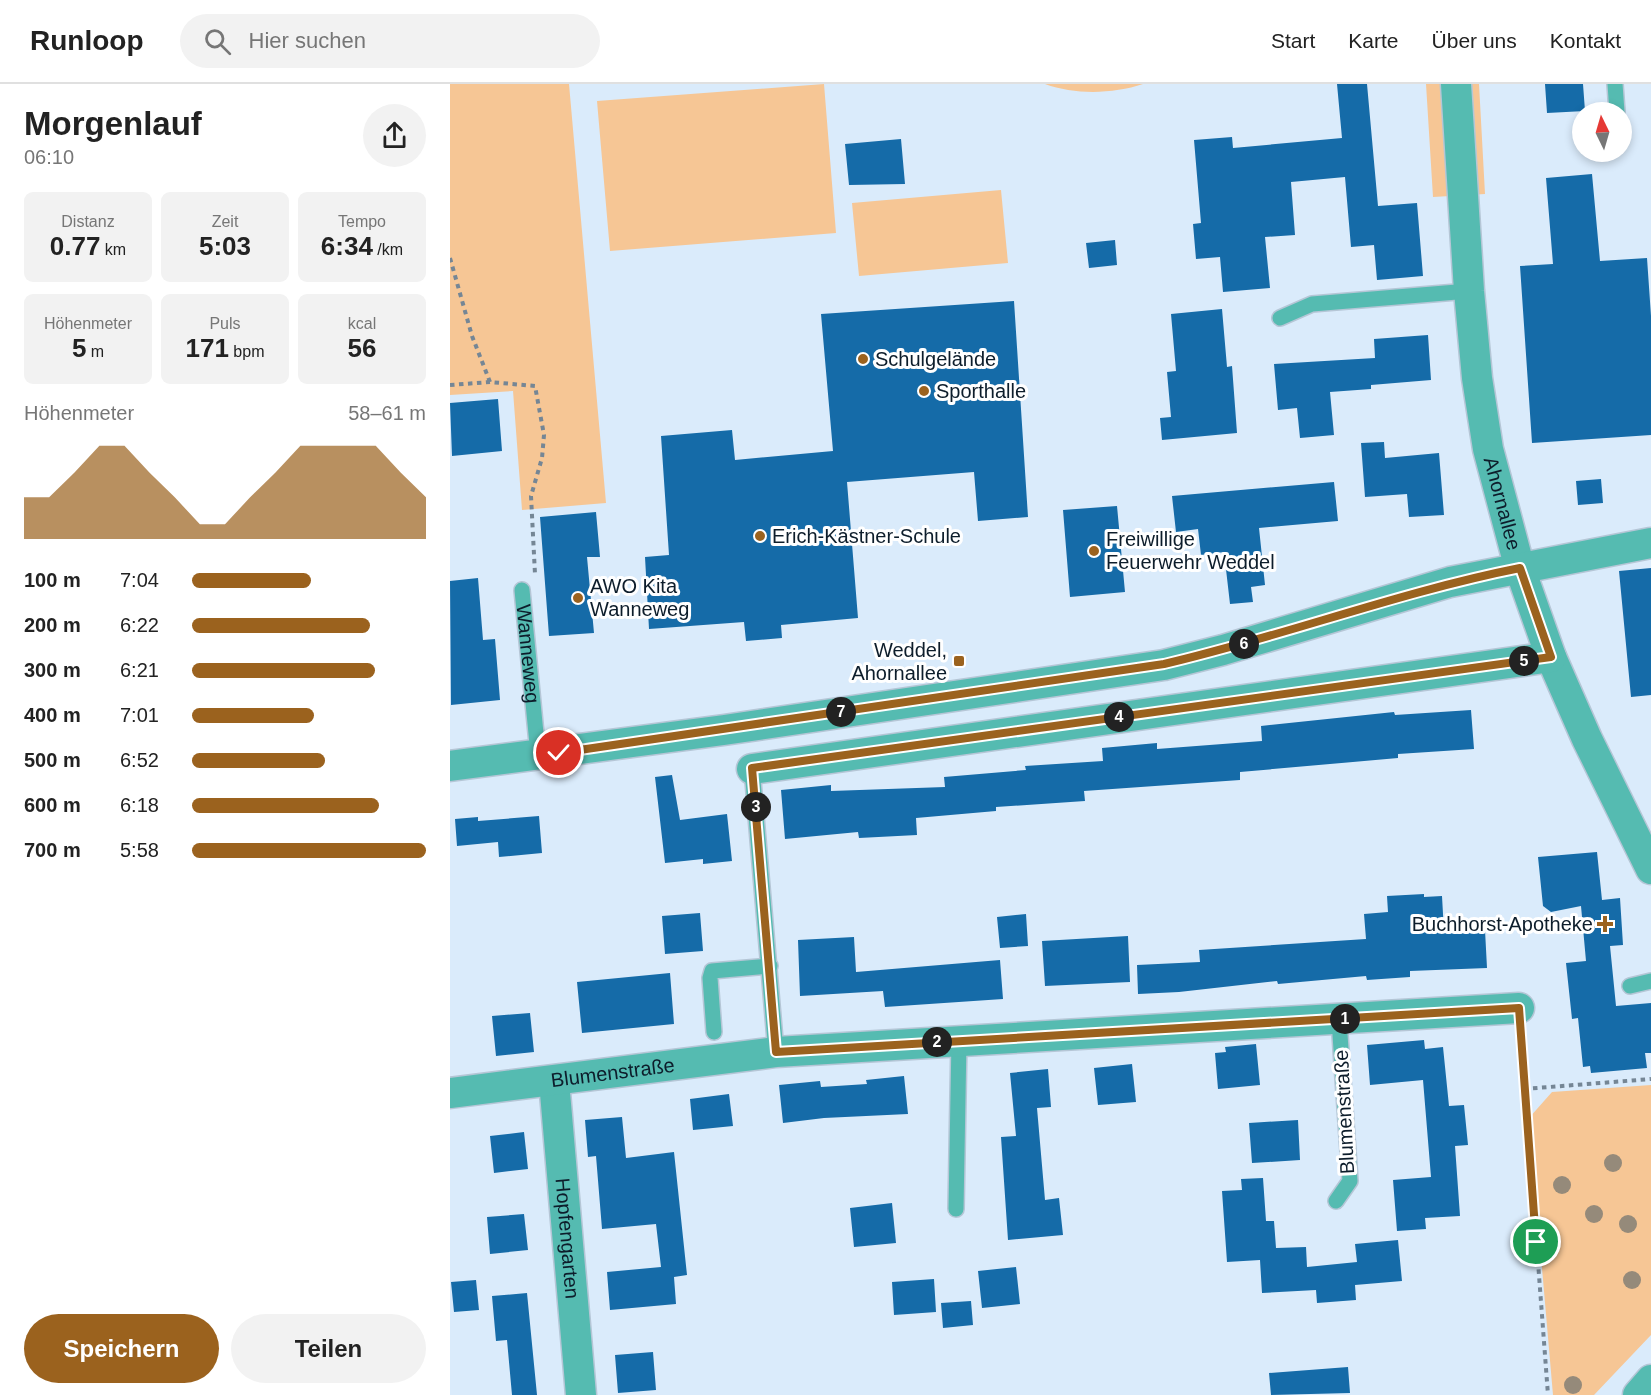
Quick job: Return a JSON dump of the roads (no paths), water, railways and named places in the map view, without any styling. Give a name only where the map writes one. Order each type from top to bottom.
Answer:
[{"type":"street","name":"Ahornallee","points":[[1456,84],[1469,291],[1477,378],[1488,449],[1520,568],[1551,657],[1587,739],[1651,869]]},
{"type":"street","points":[[450,766],[724,730],[1164,664],[1223,650],[1450,582],[1651,543]]},
{"type":"street","points":[[752,768],[1551,657]]},
{"type":"street","name":"Blumenstraße","points":[[450,1093],[776,1052],[1519,1008]]},
{"type":"street","name":"Hopfengarten","points":[[555,1081],[581,1395]]},
{"type":"street","points":[[1638,1395],[1651,1380]]},
{"type":"lane","points":[[1615,84],[1616,102]]},
{"type":"lane","points":[[1280,318],[1312,304],[1469,291]]},
{"type":"lane","name":"Wanneweg","points":[[522,590],[538,754]]},
{"type":"lane","points":[[752,768],[776,1052]]},
{"type":"lane","points":[[714,1032],[710,978],[712,971],[770,966]]},
{"type":"lane","points":[[1630,986],[1651,981]]},
{"type":"lane","name":"Blumenstraße","points":[[1336,1201],[1350,1181],[1339,1020]]},
{"type":"lane","points":[[956,1209],[959,1040]]},
{"type":"place","name":"Schulgelände","points":[[863,359]]},
{"type":"place","name":"Sporthalle","points":[[924,391]]},
{"type":"place","name":"Erich-Kästner-Schule","points":[[760,536]]},
{"type":"place","name":"Freiwillige Feuerwehr Weddel","points":[[1094,551]]},
{"type":"place","name":"AWO Kita Wanneweg","points":[[578,598]]},
{"type":"place","name":"Weddel, Ahornallee","points":[[959,661]]},
{"type":"place","name":"Buchhorst-Apotheke","points":[[1605,924]]}]
